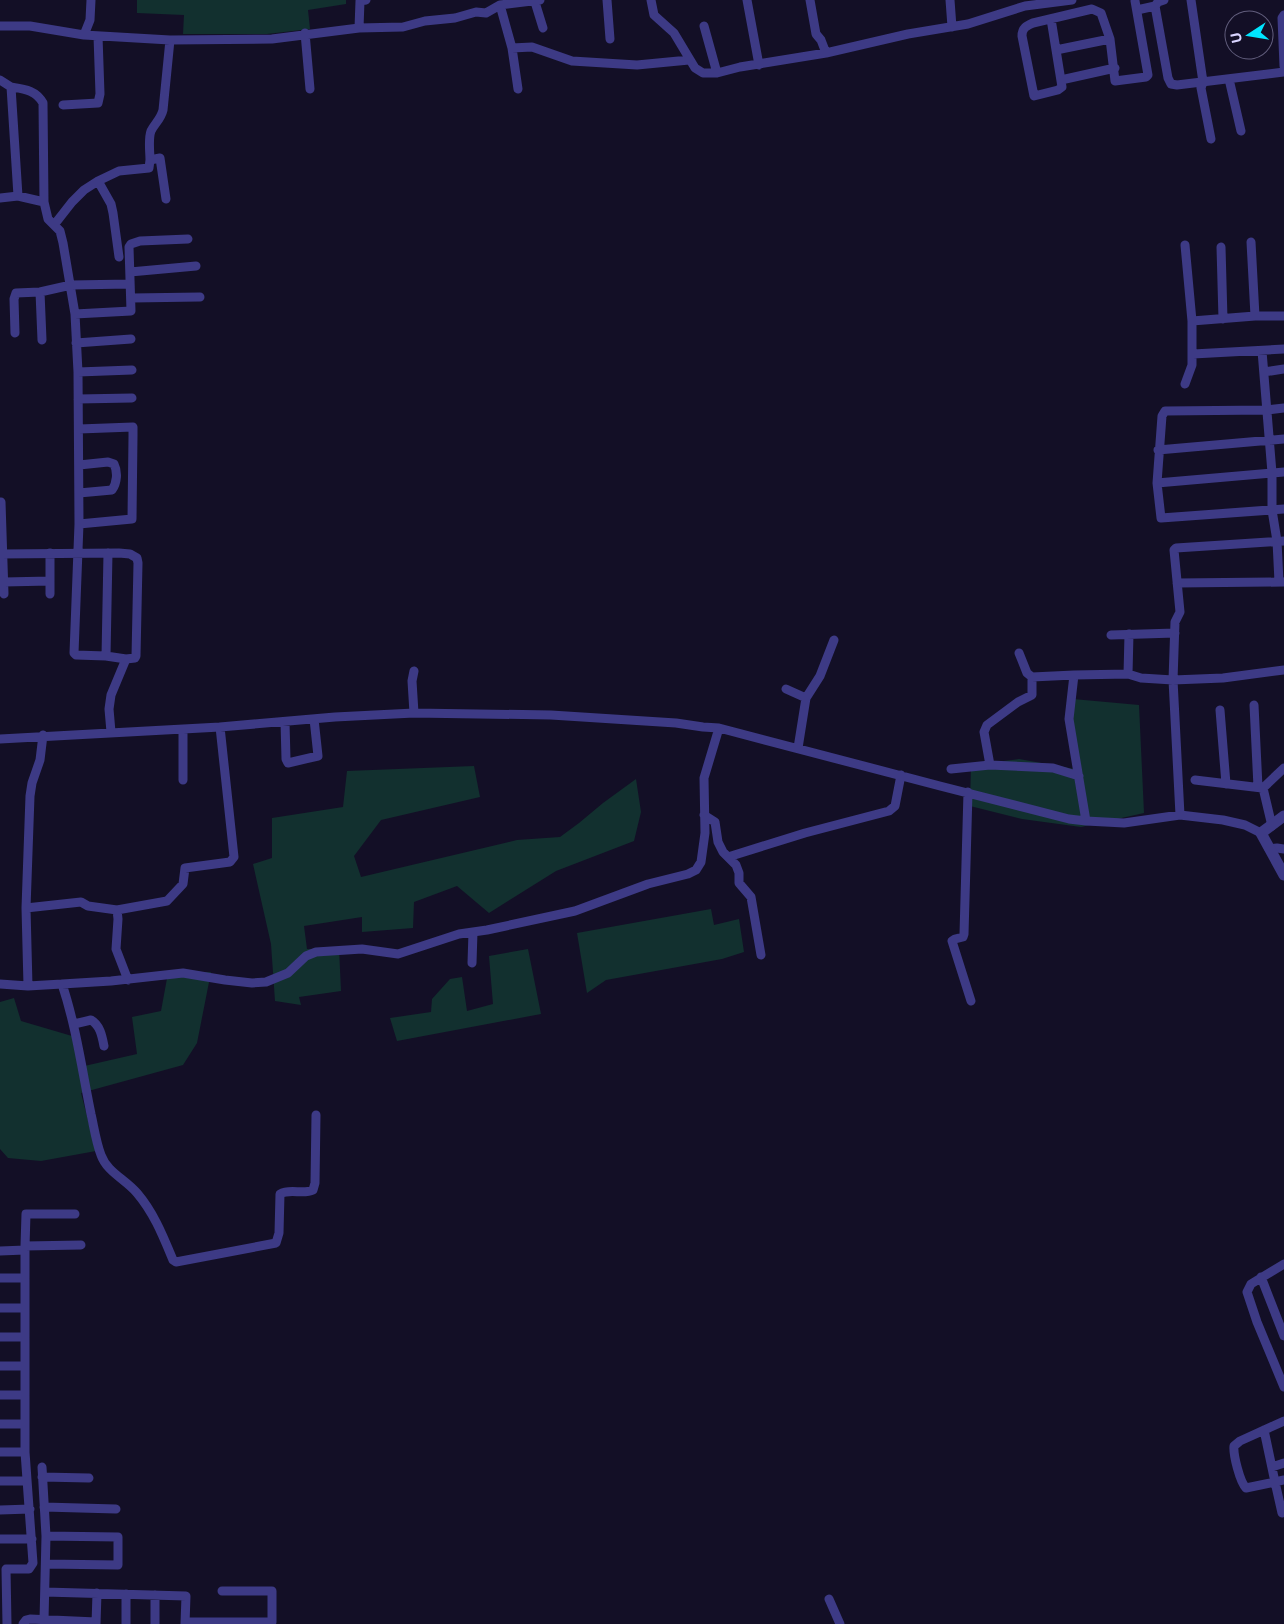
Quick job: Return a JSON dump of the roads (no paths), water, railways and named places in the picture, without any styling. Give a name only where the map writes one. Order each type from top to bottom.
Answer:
[{"type":"street","points":[[84,35],[90,20],[90,0]]},
{"type":"street","points":[[359,28],[362,0]]},
{"type":"street","points":[[607,0],[610,39]]},
{"type":"street","points":[[651,0],[654,14],[674,33],[694,68],[698,71],[717,73],[740,67],[826,53],[908,34],[968,24],[1024,3],[1072,0]]},
{"type":"street","points":[[747,0],[760,65]]},
{"type":"street","points":[[810,0],[816,34],[821,40],[826,53]]},
{"type":"street","points":[[950,0],[952,27]]},
{"type":"street","points":[[1051,19],[1062,86],[1060,89],[1034,96],[1032,94],[1022,31],[1025,26],[1051,19],[1091,4],[1101,13],[1110,39],[1117,82],[1144,78],[1148,74],[1136,6],[1155,6],[1158,2],[1164,0]]},
{"type":"street","points":[[1191,0],[1203,82],[1201,88],[1211,139]]},
{"type":"street","points":[[0,26],[30,26],[84,35],[170,40],[272,39],[292,37],[305,33],[359,28],[403,27],[425,21],[486,12],[503,3],[537,1],[544,28]]},
{"type":"street","points":[[503,3],[518,89]]},
{"type":"street","points":[[1155,6],[1169,82],[1174,85],[1284,72]]},
{"type":"street","points":[[1284,15],[1282,18],[1284,66]]},
{"type":"street","points":[[704,26],[717,73]]},
{"type":"street","points":[[305,33],[310,89]]},
{"type":"street","points":[[64,106],[98,104],[100,94],[98,36]]},
{"type":"street","points":[[1056,50],[1110,39]]},
{"type":"street","points":[[54,225],[84,190],[98,181],[119,171],[149,168],[150,134],[161,119],[163,110],[170,40]]},
{"type":"street","points":[[512,48],[532,47],[572,61],[653,64],[689,60]]},
{"type":"street","points":[[1061,80],[1114,68]]},
{"type":"street","points":[[1229,78],[1241,131]]},
{"type":"street","points":[[0,80],[11,87],[31,91],[38,95],[43,103],[44,202],[48,219],[60,231],[75,314],[79,429],[79,524],[78,553],[75,654],[126,659],[135,658],[137,558],[130,554],[108,553],[78,553],[50,554],[1,554]]},
{"type":"street","points":[[11,87],[18,196]]},
{"type":"street","points":[[150,160],[160,158],[166,200]]},
{"type":"street","points":[[98,181],[111,204],[119,257]]},
{"type":"street","points":[[0,198],[18,196],[44,202]]},
{"type":"street","points":[[75,314],[131,310],[130,248],[134,242],[188,239]]},
{"type":"street","points":[[1251,242],[1255,316]]},
{"type":"street","points":[[1185,384],[1191,372],[1193,354],[1186,245]]},
{"type":"street","points":[[1221,247],[1223,319]]},
{"type":"street","points":[[130,272],[196,266]]},
{"type":"street","points":[[15,333],[14,294],[40,292],[71,285],[130,284]]},
{"type":"street","points":[[40,292],[42,340]]},
{"type":"street","points":[[132,298],[200,296]]},
{"type":"street","points":[[1192,321],[1255,316],[1284,316]]},
{"type":"street","points":[[76,343],[131,339]]},
{"type":"street","points":[[1193,354],[1284,349]]},
{"type":"street","points":[[1177,583],[1282,582],[1280,541],[1272,510],[1272,473],[1262,351]]},
{"type":"street","points":[[1264,372],[1284,369]]},
{"type":"street","points":[[78,372],[132,370]]},
{"type":"street","points":[[78,399],[132,398]]},
{"type":"street","points":[[1284,408],[1267,410],[1167,410],[1162,416],[1157,483],[1160,518],[1284,509]]},
{"type":"street","points":[[79,429],[133,427],[132,519],[79,524]]},
{"type":"street","points":[[1158,450],[1284,439]]},
{"type":"street","points":[[79,465],[112,463],[116,466],[114,487],[110,491],[79,493]]},
{"type":"street","points":[[1157,483],[1284,472]]},
{"type":"street","points":[[1,502],[1,554],[4,594]]},
{"type":"street","points":[[1180,815],[1172,680],[1175,622],[1180,612],[1174,550],[1176,548],[1280,541]]},
{"type":"street","points":[[106,656],[108,553]]},
{"type":"street","points":[[50,554],[50,594]]},
{"type":"street","points":[[4,582],[50,581]]},
{"type":"street","points":[[1110,635],[1175,633]]},
{"type":"street","points":[[1128,674],[1129,634]]},
{"type":"street","points":[[798,748],[806,698],[820,676],[834,640]]},
{"type":"street","points":[[1019,654],[1027,673],[1032,677],[1128,674],[1141,678],[1172,680],[1223,678],[1284,670]]},
{"type":"street","points":[[111,732],[109,709],[111,695],[126,659]]},
{"type":"street","points":[[414,671],[412,681],[414,713]]},
{"type":"street","points":[[1074,675],[1069,719],[1086,821]]},
{"type":"street","points":[[990,765],[984,732],[986,725],[1018,702],[1032,695],[1032,677]]},
{"type":"street","points":[[786,689],[806,698]]},
{"type":"street","points":[[1254,705],[1260,788],[1272,826]]},
{"type":"street","points":[[1220,710],[1226,784]]},
{"type":"street","points":[[0,739],[43,735],[183,730],[414,713],[551,715],[676,723],[719,728],[1069,818],[1124,823],[1180,815],[1223,820],[1245,825],[1260,833],[1277,849],[1284,875]]},
{"type":"street","points":[[285,722],[286,759],[288,763],[318,756],[314,719]]},
{"type":"street","points":[[26,908],[81,902],[88,906],[117,910],[167,901],[183,884],[185,868],[230,862],[234,857],[220,727]]},
{"type":"street","points":[[0,984],[28,986],[62,984],[128,980],[183,973],[252,983],[266,982],[288,973],[306,956],[316,952],[362,949],[398,954],[443,938],[521,923],[575,910],[648,884],[688,874],[696,870],[701,862],[705,832],[704,778],[719,728]]},
{"type":"street","points":[[183,730],[183,780]]},
{"type":"street","points":[[28,986],[26,908],[30,796],[32,783],[40,760],[43,735]]},
{"type":"street","points":[[951,768],[990,765],[1044,767],[1079,776]]},
{"type":"street","points":[[1195,780],[1260,788],[1284,768]]},
{"type":"street","points":[[728,857],[893,809],[901,775]]},
{"type":"street","points":[[968,792],[964,935],[953,940],[952,943],[971,1000]]},
{"type":"street","points":[[704,815],[715,822],[718,842],[723,852],[738,870],[741,886],[748,891],[751,897],[761,955]]},
{"type":"street","points":[[1260,833],[1284,816]]},
{"type":"street","points":[[117,910],[116,949],[128,980]]},
{"type":"street","points":[[472,963],[473,932]]},
{"type":"street","points":[[62,984],[74,1024],[83,1076],[102,1158],[107,1167],[126,1182],[143,1201],[155,1219],[173,1260],[176,1262],[276,1243],[279,1234],[280,1194],[289,1191],[308,1192],[313,1190],[315,1184],[316,1115]]},
{"type":"street","points":[[74,1024],[91,1020],[95,1022],[104,1046]]},
{"type":"street","points":[[7,1624],[3,1596],[3,1569],[29,1569],[33,1563],[30,1509],[26,1481],[24,1424],[26,1214],[75,1214]]},
{"type":"street","points":[[0,1251],[81,1244]]},
{"type":"street","points":[[1284,1264],[1260,1277],[1247,1288],[1248,1298],[1284,1387]]},
{"type":"street","points":[[1260,1277],[1284,1336]]},
{"type":"street","points":[[0,1278],[25,1278]]},
{"type":"street","points":[[0,1308],[24,1308]]},
{"type":"street","points":[[0,1337],[25,1337]]},
{"type":"street","points":[[0,1366],[24,1366]]},
{"type":"street","points":[[0,1395],[25,1395]]},
{"type":"street","points":[[1280,1481],[1244,1487],[1234,1446],[1240,1441],[1284,1421]]},
{"type":"street","points":[[0,1424],[24,1424]]},
{"type":"street","points":[[1264,1430],[1272,1467],[1280,1481],[1282,1513]]},
{"type":"street","points":[[0,1452],[25,1452]]},
{"type":"street","points":[[1272,1467],[1284,1464]]},
{"type":"street","points":[[42,1467],[46,1536],[44,1620]]},
{"type":"street","points":[[42,1477],[89,1478]]},
{"type":"street","points":[[0,1481],[26,1481]]},
{"type":"street","points":[[44,1507],[116,1509]]},
{"type":"street","points":[[0,1510],[30,1509]]},
{"type":"street","points":[[46,1536],[118,1537],[118,1565],[46,1564]]},
{"type":"street","points":[[0,1539],[32,1539]]},
{"type":"street","points":[[45,1592],[186,1596],[185,1623],[272,1622],[272,1591],[222,1591]]},
{"type":"street","points":[[23,1624],[26,1620],[96,1623],[97,1593]]},
{"type":"street","points":[[126,1594],[126,1624]]},
{"type":"street","points":[[155,1595],[155,1624]]},
{"type":"street","points":[[829,1598],[840,1624]]}]
